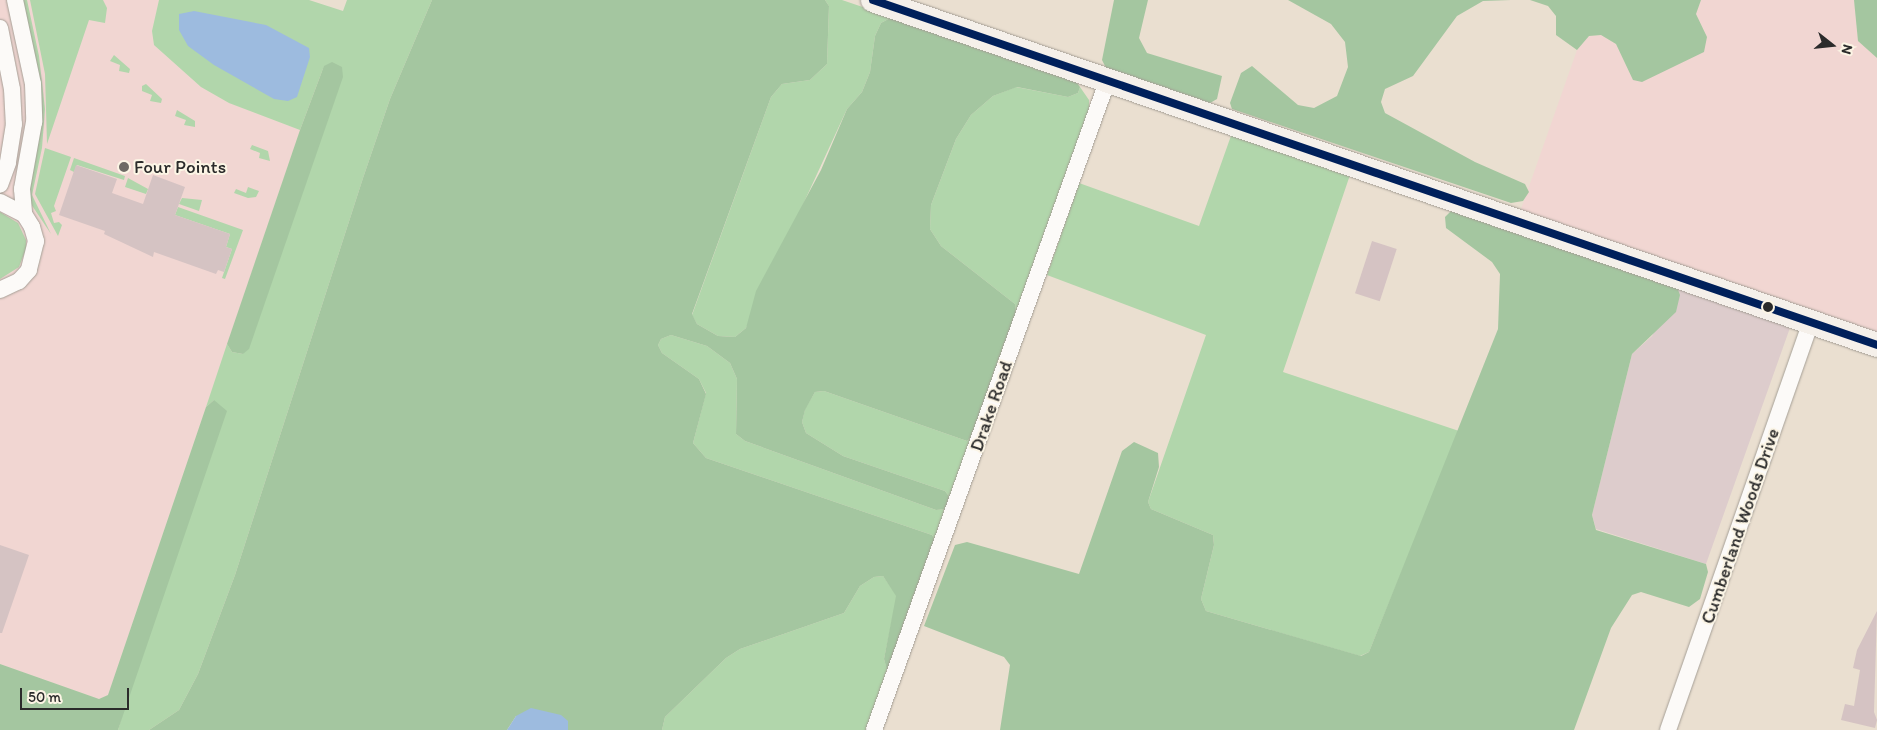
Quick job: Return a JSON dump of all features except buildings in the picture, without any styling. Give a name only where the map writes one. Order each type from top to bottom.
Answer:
[{"type":"main road","points":[[873,0],[1107,82],[1877,345]]},
{"type":"street","points":[[0,290],[19,281],[29,270],[35,256],[32,226],[24,214],[22,189],[34,122],[33,84],[15,0]]},
{"type":"street","points":[[0,28],[12,88],[14,124],[8,163],[0,185]]},
{"type":"street","name":"Drake Road","points":[[874,730],[1107,82]]},
{"type":"street","points":[[0,202],[24,214]]},
{"type":"street","name":"Cumberland Woods Drive","points":[[1668,730],[1811,322]]},
{"type":"shaded area","points":[[0,0],[159,0],[152,31],[154,45],[201,87],[229,103],[300,130],[108,695],[99,699],[0,664]]},
{"type":"shaded area","points":[[1701,0],[1854,0],[1858,41],[1877,58],[1877,353],[1513,232],[1577,50],[1589,36],[1601,35],[1616,44],[1633,80],[1707,37],[1696,14]]},
{"type":"shaded area","points":[[1677,287],[1791,325],[1706,564],[1596,529],[1592,515],[1632,354],[1652,336]]},
{"type":"green space","points":[[22,0],[27,0],[39,56],[45,109],[42,148],[32,195],[51,234],[27,198],[35,158]]},
{"type":"green space","points":[[30,0],[103,0],[107,8],[105,23],[89,20],[47,144],[45,74]]},
{"type":"green space","points":[[159,0],[309,0],[343,11],[347,0],[432,0],[390,99],[235,575],[198,674],[179,710],[149,730],[118,730],[214,400],[206,407],[227,344],[232,352],[243,354],[324,66],[300,130],[229,103],[201,87],[154,45],[152,31]]},
{"type":"green space","points":[[432,0],[825,0],[829,6],[827,64],[810,80],[782,84],[771,97],[692,314],[697,324],[718,336],[735,337],[746,328],[756,291],[821,170],[847,109],[862,92],[870,72],[875,36],[881,23],[892,17],[1074,79],[1080,87],[1078,93],[1068,97],[1017,87],[993,96],[971,115],[956,139],[931,205],[930,229],[941,246],[1015,304],[1016,316],[976,433],[967,441],[824,391],[815,392],[805,410],[802,422],[806,433],[843,456],[945,491],[951,499],[948,509],[936,510],[745,441],[736,434],[737,379],[730,363],[707,346],[671,335],[661,339],[658,345],[662,353],[699,379],[706,394],[693,443],[706,458],[932,535],[937,543],[895,661],[887,670],[884,659],[896,596],[883,576],[874,577],[860,586],[844,613],[740,649],[726,658],[665,717],[662,730],[568,730],[568,721],[516,716],[507,730],[149,730],[179,710],[198,674],[235,575],[390,99]]},
{"type":"green space","points":[[825,0],[842,0],[892,17],[881,23],[875,36],[870,72],[862,92],[847,109],[746,328],[735,337],[718,336],[697,324],[692,315],[771,97],[782,84],[810,80],[827,64],[829,6]]},
{"type":"green space","points":[[1114,0],[1148,0],[1139,38],[1147,53],[1222,76],[1217,99],[1210,103],[1106,68],[1102,60]]},
{"type":"green space","points":[[1288,0],[1511,0],[1483,1],[1457,16],[1413,76],[1385,89],[1381,102],[1385,113],[1475,162],[1525,184],[1529,192],[1523,201],[1511,203],[1232,109],[1230,103],[1241,73],[1252,66],[1298,105],[1314,108],[1337,96],[1348,67],[1345,42],[1331,24]]},
{"type":"green space","points":[[1530,0],[1701,0],[1696,14],[1707,37],[1704,52],[1642,82],[1633,80],[1616,44],[1601,35],[1589,36],[1577,50],[1556,35],[1556,16],[1548,6]]},
{"type":"green space","points":[[1854,0],[1877,0],[1877,58],[1858,41]]},
{"type":"green space","points":[[114,55],[130,69],[129,73],[119,71],[120,65],[110,61]]},
{"type":"green space","points":[[332,62],[342,67],[343,77],[249,349],[243,354],[232,352],[227,344],[300,130],[324,66]]},
{"type":"green space","points":[[146,84],[162,99],[161,103],[150,101],[152,95],[142,91],[142,86]]},
{"type":"green space","points":[[1016,87],[1068,97],[1078,93],[1080,87],[1089,100],[1089,113],[1016,316],[1015,304],[941,246],[930,229],[931,205],[956,139],[971,115],[993,96]]},
{"type":"green space","points":[[177,110],[195,121],[195,127],[184,125],[186,120],[175,116]]},
{"type":"green space","points":[[1232,133],[1350,175],[1283,372],[1459,431],[1369,652],[1360,656],[1206,611],[1201,599],[1214,545],[1213,535],[1151,509],[1148,502],[1206,335],[1047,275],[1079,183],[1199,226]]},
{"type":"green space","points":[[252,145],[268,151],[270,161],[259,158],[260,153],[250,149]]},
{"type":"green space","points":[[45,148],[71,157],[54,206],[56,211],[51,213],[54,223],[59,222],[62,225],[58,236],[35,194]]},
{"type":"green space","points":[[74,158],[125,176],[124,180],[77,165],[74,172],[70,170]]},
{"type":"green space","points":[[128,178],[148,189],[146,194],[125,187]]},
{"type":"green space","points":[[248,187],[259,191],[256,197],[248,198],[234,193],[236,189],[246,193]]},
{"type":"green space","points":[[182,198],[202,200],[199,211],[179,204]]},
{"type":"green space","points":[[178,207],[243,230],[225,279],[222,278],[232,249],[226,247],[230,234],[175,215]]},
{"type":"green space","points":[[1451,211],[1677,287],[1680,295],[1676,312],[1632,354],[1592,515],[1596,530],[1706,564],[1708,572],[1700,599],[1689,607],[1641,592],[1632,595],[1611,628],[1574,730],[1000,730],[1010,665],[1004,657],[924,626],[955,545],[967,542],[1079,574],[1122,451],[1134,442],[1158,453],[1159,467],[1148,502],[1151,509],[1213,535],[1214,545],[1201,599],[1206,611],[1361,656],[1369,652],[1498,329],[1500,274],[1492,262],[1446,228],[1445,217]]},
{"type":"green space","points":[[0,212],[18,223],[26,240],[26,249],[19,267],[0,279]]},
{"type":"green space","points":[[671,335],[707,346],[730,363],[737,379],[736,434],[745,441],[936,510],[948,509],[937,543],[932,535],[706,458],[693,443],[706,393],[699,379],[662,353],[658,345],[661,339]]},
{"type":"green space","points":[[824,391],[967,441],[976,433],[951,499],[945,491],[843,456],[806,433],[802,422],[805,409],[815,392]]},
{"type":"green space","points":[[214,400],[227,411],[118,730],[0,730],[0,664],[99,699],[108,695],[206,407]]},
{"type":"green space","points":[[883,576],[897,596],[884,659],[887,669],[870,730],[662,730],[665,717],[726,658],[740,649],[844,613],[860,586],[874,577]]},
{"type":"water","points":[[194,11],[266,25],[309,48],[310,57],[297,97],[288,101],[274,99],[214,65],[188,46],[179,30],[179,14]]},
{"type":"water","points":[[531,708],[561,715],[568,721],[568,730],[507,730],[516,716]]},
{"type":"transit line","points":[[873,0],[1877,345]]},
{"type":"place","name":"Four Points","points":[[124,167]]}]
